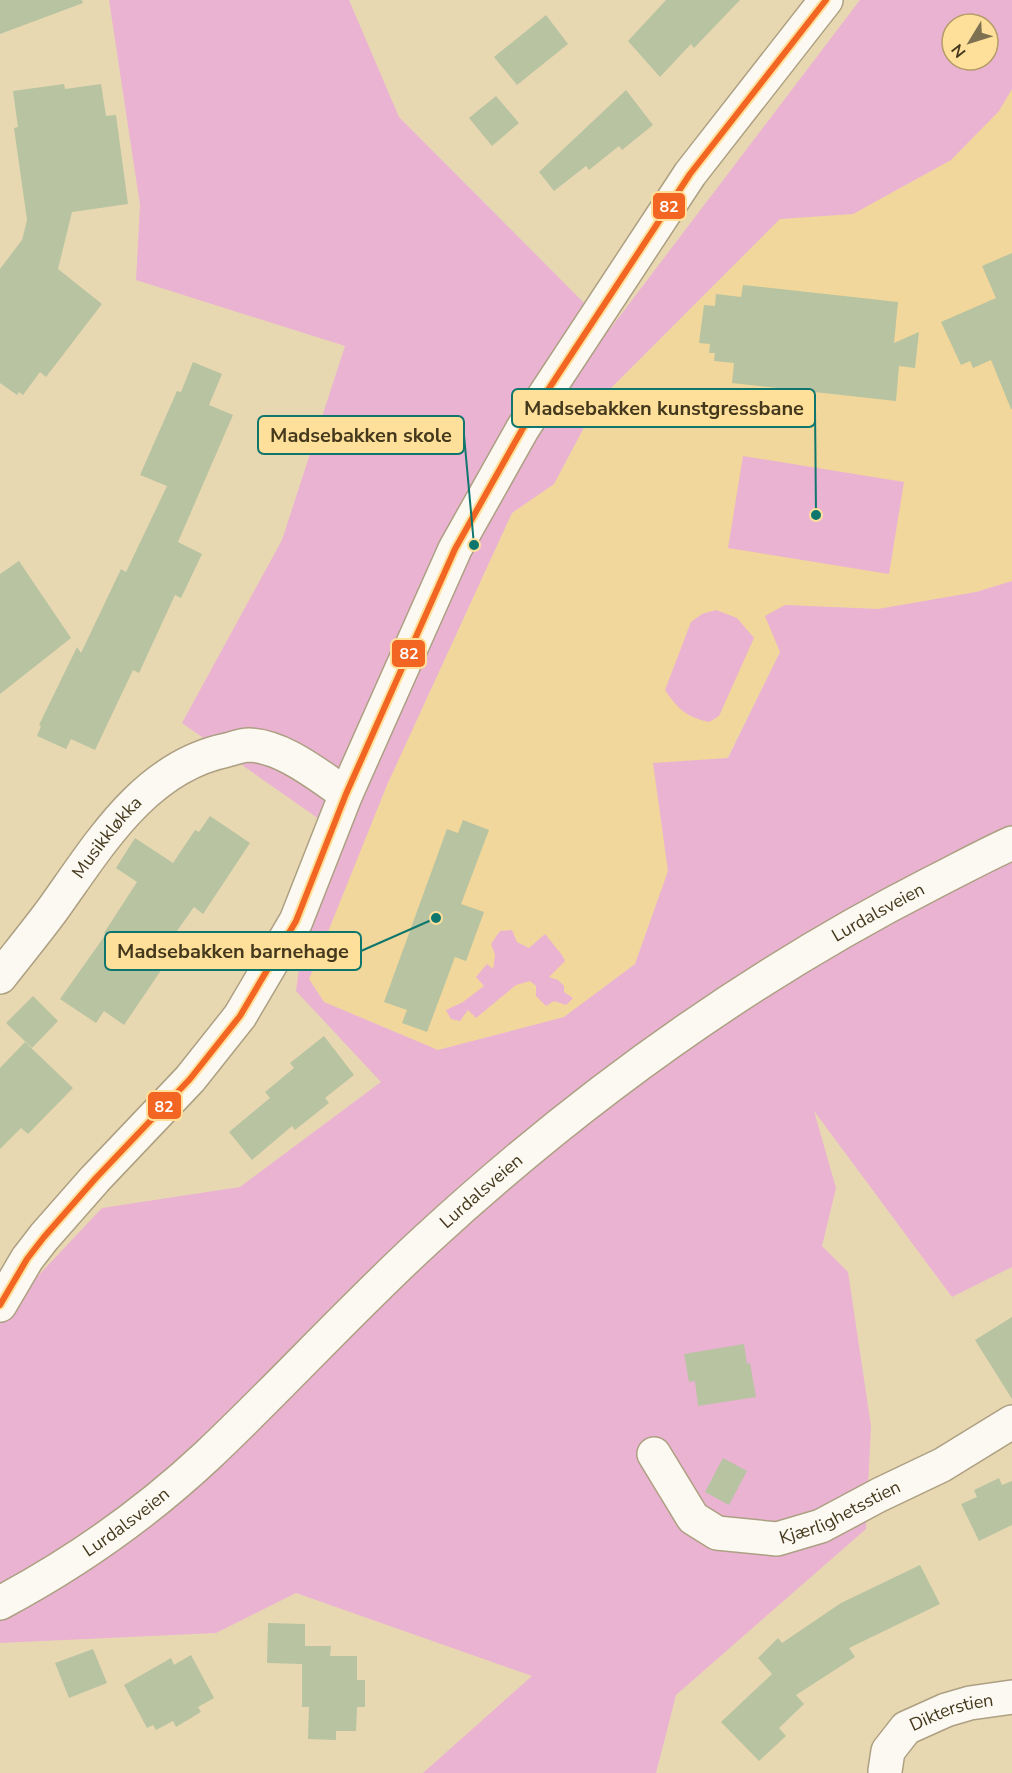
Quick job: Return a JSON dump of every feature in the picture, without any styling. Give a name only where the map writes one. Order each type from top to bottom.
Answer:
[{"type":"street","points":[[0,1305],[27,1259],[44,1237],[95,1179],[190,1079],[240,1016],[296,921],[346,794],[455,549],[523,428],[690,174],[826,0]]},
{"type":"street","name":"Musikkløkka","points":[[0,977],[126,811],[151,786],[184,765],[214,752],[249,745],[278,752],[346,794]]},
{"type":"street","name":"Lurdalsveien","points":[[2,1596],[93,1548],[148,1507],[186,1474],[425,1241],[509,1167],[623,1077],[713,1012],[814,947],[899,900],[1012,843]]},
{"type":"street","name":"Kjærlighetsstien","points":[[654,1454],[693,1518],[717,1533],[777,1539],[821,1526],[942,1465],[1012,1422]]},
{"type":"street","name":"Dikterstien","points":[[885,1772],[888,1751],[906,1728],[962,1705],[1012,1697]]},
{"type":"shaded area","points":[[109,0],[349,0],[399,117],[610,329],[860,0],[1012,0],[1012,89],[999,111],[951,160],[853,214],[780,219],[598,401],[554,484],[512,513],[387,785],[309,979],[324,1002],[438,1050],[564,1017],[635,964],[668,871],[653,763],[728,758],[780,652],[765,616],[785,605],[878,609],[976,592],[1012,581],[1012,1267],[952,1297],[814,1111],[836,1188],[822,1246],[848,1272],[871,1426],[866,1529],[676,1695],[656,1773],[423,1773],[532,1676],[296,1593],[216,1633],[0,1643],[0,1316],[102,1208],[240,1187],[381,1082],[296,991],[319,819],[182,723],[282,540],[345,346],[136,280],[140,205]]},
{"type":"shaded area","points":[[1012,89],[1012,581],[976,592],[878,609],[785,605],[780,652],[727,758],[654,764],[668,871],[635,964],[564,1017],[438,1050],[324,1002],[308,979],[387,785],[512,513],[554,484],[598,402],[780,219],[853,214],[951,160],[999,111]]},
{"type":"shaded area","points":[[743,456],[904,482],[889,574],[728,548]]},
{"type":"shaded area","points":[[716,610],[737,618],[754,638],[719,716],[709,722],[694,718],[683,711],[665,690],[691,622],[702,614]]},
{"type":"shaded area","points":[[512,930],[517,942],[529,948],[545,934],[565,961],[549,977],[558,980],[564,986],[564,992],[573,998],[566,1005],[554,1001],[546,1006],[536,996],[536,986],[530,981],[516,985],[476,1018],[468,1010],[460,1021],[451,1019],[446,1010],[463,1002],[484,986],[476,977],[487,964],[493,969],[495,955],[491,944],[500,931]]},
{"type":"building","points":[[0,0],[82,0],[83,3],[0,34]]},
{"type":"building","points":[[666,0],[740,0],[694,48],[691,44],[660,77],[628,41]]},
{"type":"building","points":[[546,15],[568,44],[517,85],[494,57]]},
{"type":"building","points":[[64,84],[65,89],[101,84],[106,116],[116,115],[128,204],[72,212],[58,269],[102,304],[46,377],[40,372],[23,395],[19,392],[17,395],[0,383],[0,269],[22,240],[27,220],[14,128],[18,127],[13,91]]},
{"type":"building","points":[[626,90],[653,125],[622,150],[619,146],[589,170],[586,166],[554,191],[539,172]]},
{"type":"building","points":[[496,96],[519,123],[492,146],[469,118]]},
{"type":"building","points":[[1012,253],[1011,409],[991,360],[973,368],[970,361],[961,365],[941,322],[996,298],[982,266]]},
{"type":"building","points":[[743,285],[898,302],[894,343],[919,332],[915,368],[899,366],[896,401],[732,383],[734,363],[714,361],[715,353],[709,353],[710,344],[699,343],[704,305],[715,306],[716,294],[741,297]]},
{"type":"building","points":[[193,362],[222,374],[209,405],[233,415],[178,542],[202,554],[181,598],[175,595],[139,673],[133,670],[95,750],[71,739],[66,749],[37,736],[41,726],[39,725],[77,647],[81,653],[121,569],[126,572],[167,486],[140,475],[177,391],[181,392]]},
{"type":"building","points":[[19,561],[71,638],[0,694],[0,574]]},
{"type":"building","points":[[210,816],[250,843],[203,914],[194,907],[160,955],[168,960],[124,1025],[104,1011],[96,1023],[60,999],[106,934],[104,933],[137,882],[116,868],[135,838],[173,863],[195,830],[199,832]]},
{"type":"building","points":[[463,820],[489,830],[461,904],[484,912],[466,961],[455,957],[427,1032],[402,1023],[407,1010],[384,1002],[447,829],[458,833]]},
{"type":"building","points":[[33,996],[58,1021],[32,1048],[6,1023]]},
{"type":"building","points":[[324,1036],[354,1075],[325,1098],[329,1103],[295,1130],[292,1126],[252,1160],[229,1132],[270,1098],[265,1092],[294,1068],[290,1063]]},
{"type":"building","points":[[25,1042],[73,1088],[28,1134],[21,1128],[0,1149],[0,1068]]},
{"type":"building","points":[[1012,1317],[1012,1399],[975,1340]]},
{"type":"building","points":[[744,1344],[756,1397],[698,1406],[695,1381],[689,1382],[684,1354]]},
{"type":"building","points":[[723,1458],[747,1471],[729,1505],[705,1492]]},
{"type":"building","points":[[999,1478],[1002,1485],[1012,1481],[1012,1525],[979,1541],[961,1504],[977,1497],[974,1490]]},
{"type":"building","points":[[920,1565],[940,1604],[849,1648],[855,1657],[796,1695],[804,1704],[779,1728],[786,1736],[759,1761],[721,1722],[772,1674],[758,1658],[778,1638],[782,1643],[841,1603]]},
{"type":"building","points":[[268,1623],[305,1624],[305,1646],[331,1646],[330,1656],[357,1656],[357,1680],[365,1680],[365,1707],[357,1707],[356,1731],[336,1731],[336,1740],[308,1739],[309,1707],[302,1707],[302,1664],[267,1663]]},
{"type":"building","points":[[93,1649],[107,1683],[69,1698],[55,1663]]},
{"type":"building","points":[[191,1655],[214,1698],[198,1707],[201,1712],[176,1727],[173,1721],[156,1730],[153,1725],[147,1728],[124,1685],[171,1658],[174,1665]]},
{"type":"transit line","name":"82","points":[[0,1305],[27,1259],[44,1237],[95,1179],[190,1079],[240,1016],[296,921],[346,794],[455,549],[523,428],[690,174],[826,0]]},
{"type":"place","name":"Madsebakken kunstgressbane","points":[[816,515]]},
{"type":"place","name":"Madsebakken skole","points":[[474,545]]},
{"type":"place","name":"Madsebakken barnehage","points":[[436,918]]}]
